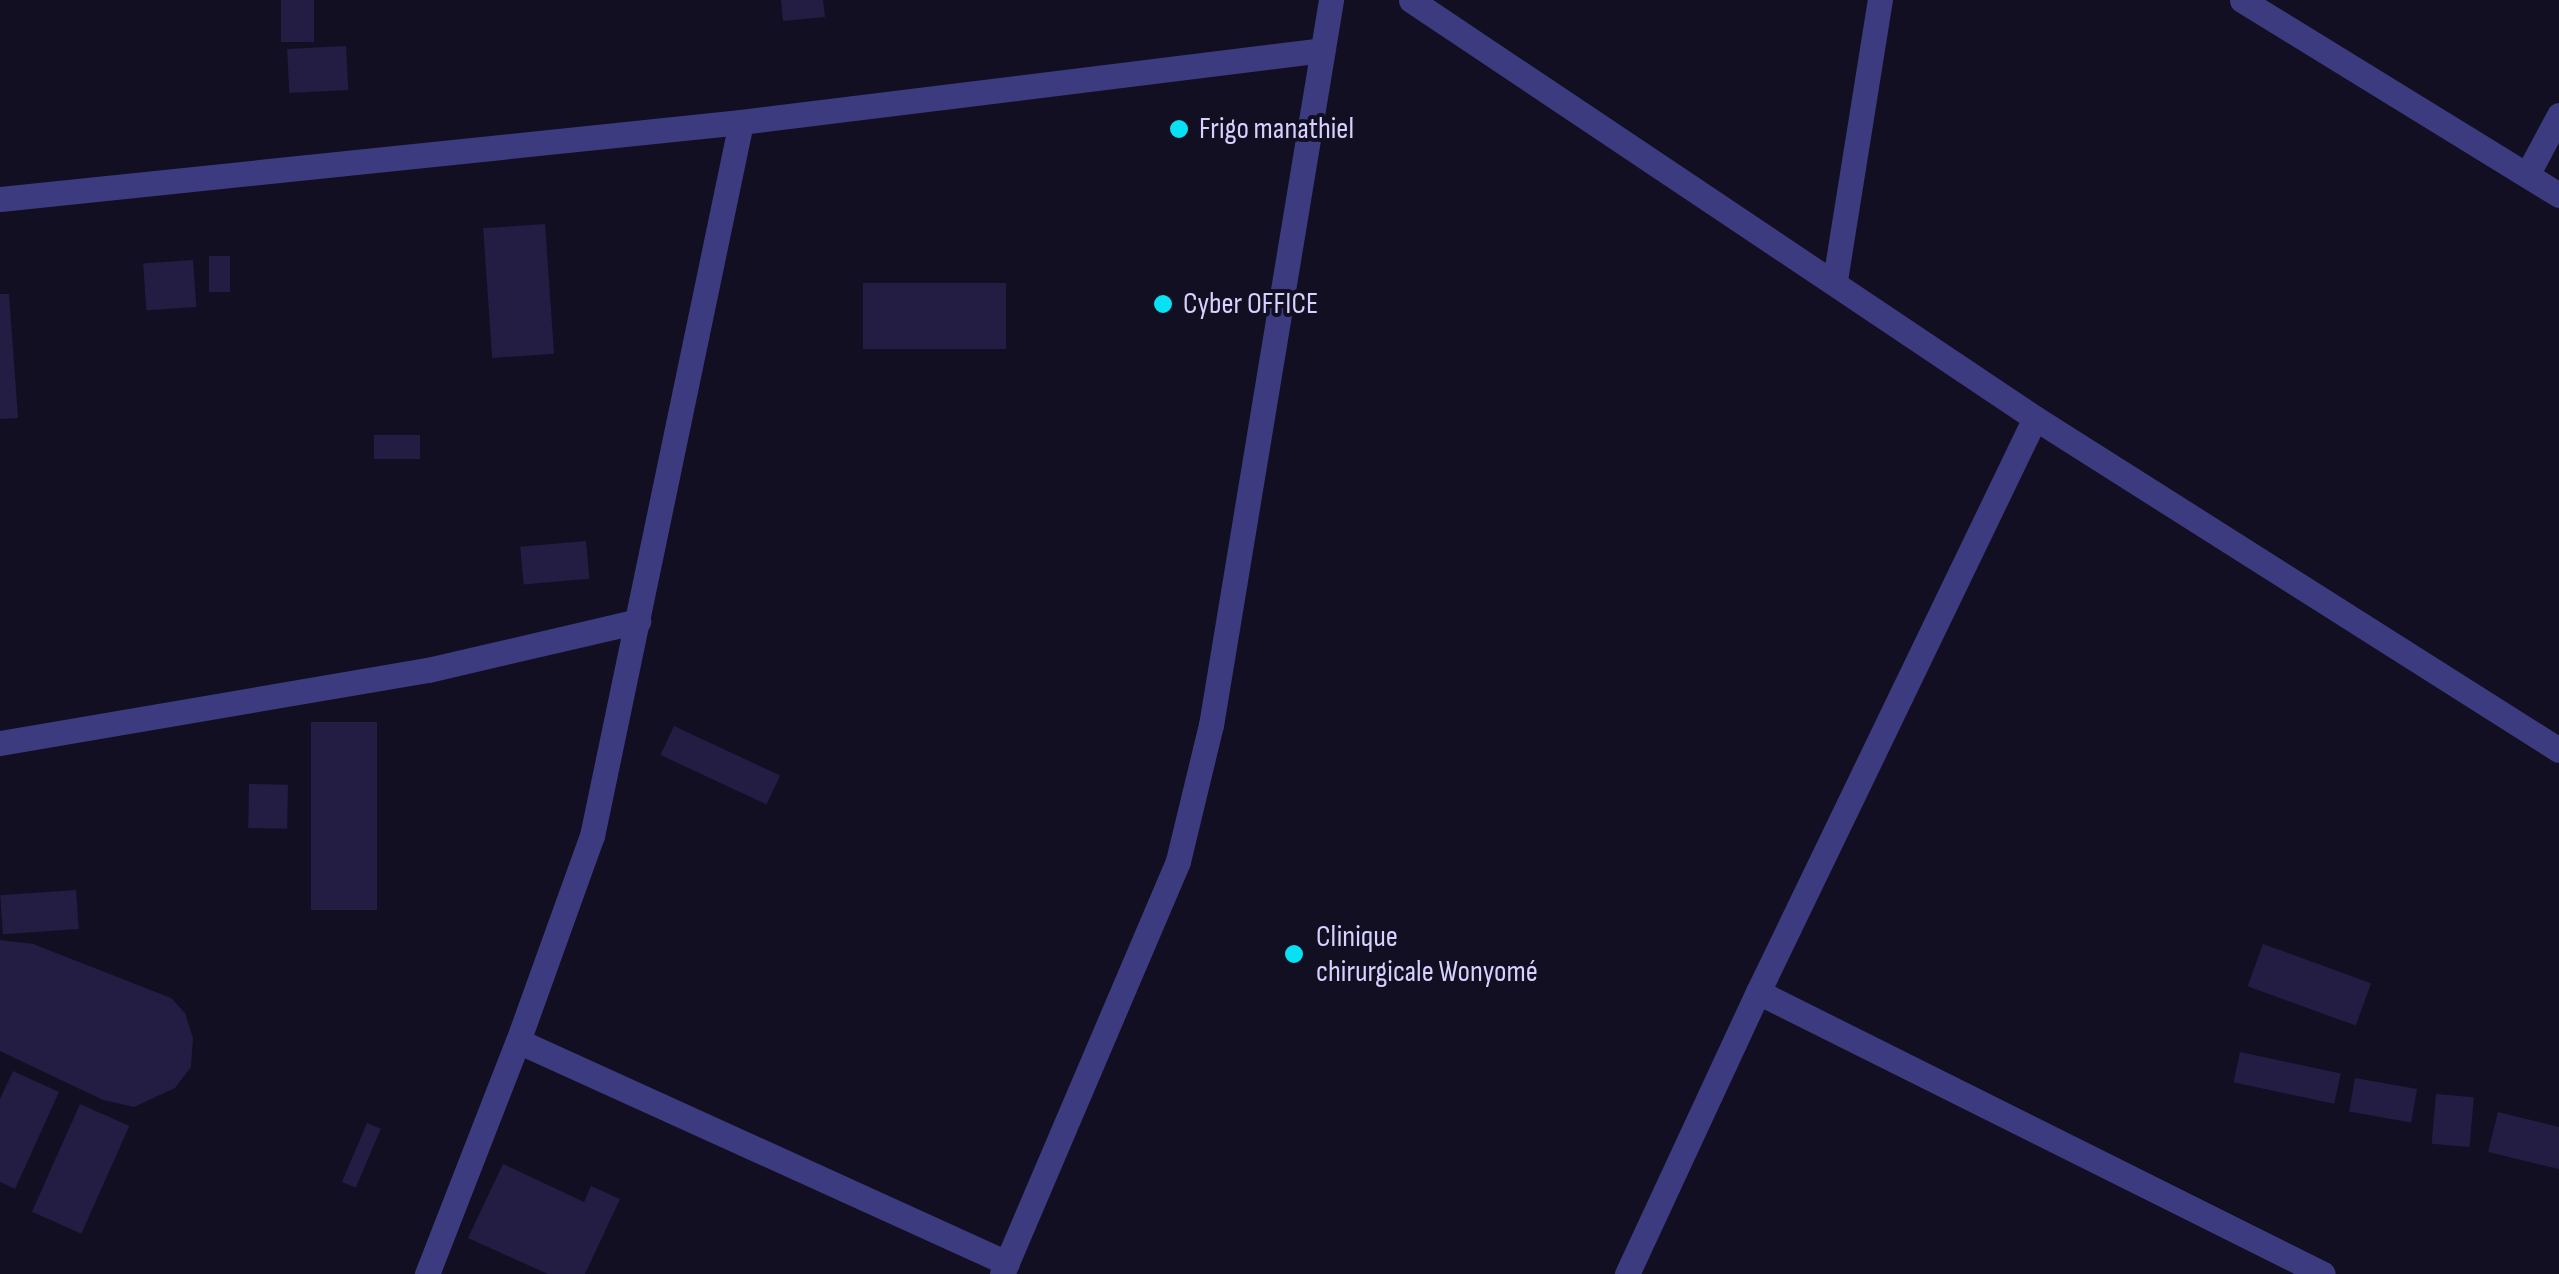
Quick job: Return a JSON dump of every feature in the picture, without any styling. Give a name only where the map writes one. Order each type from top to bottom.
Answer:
[{"type":"street","points":[[518,1041],[1004,1268],[1178,861],[1212,725],[1331,0]]},
{"type":"street","points":[[1411,0],[1834,280],[2034,418],[2559,750]]},
{"type":"street","points":[[1834,280],[1880,0]]},
{"type":"street","points":[[2242,0],[2559,194]]},
{"type":"street","points":[[0,199],[741,122],[1323,50]]},
{"type":"street","points":[[2527,175],[2559,114]]},
{"type":"street","points":[[427,1274],[518,1041],[592,836],[741,122]]},
{"type":"street","points":[[1627,1274],[2034,418]]},
{"type":"street","points":[[0,742],[428,670],[638,622]]},
{"type":"street","points":[[1758,992],[2322,1274]]},
{"type":"building","points":[[281,0],[314,0],[314,42],[281,42]]},
{"type":"building","points":[[781,0],[823,0],[825,17],[783,21]]},
{"type":"building","points":[[346,46],[348,90],[289,93],[287,49]]},
{"type":"building","points":[[545,224],[554,354],[492,358],[483,228]]},
{"type":"building","points":[[209,256],[230,256],[230,292],[209,292]]},
{"type":"building","points":[[193,260],[196,307],[146,310],[143,263]]},
{"type":"building","points":[[863,283],[1006,283],[1006,349],[863,349]]},
{"type":"building","points":[[0,294],[9,294],[18,418],[0,419]]},
{"type":"building","points":[[374,435],[420,435],[420,459],[374,459]]},
{"type":"building","points":[[586,541],[589,579],[524,585],[520,547]]},
{"type":"building","points":[[311,722],[377,722],[377,910],[311,910]]},
{"type":"building","points":[[674,726],[780,775],[767,804],[660,755]]},
{"type":"building","points":[[249,784],[288,785],[287,829],[248,828]]},
{"type":"building","points":[[76,890],[79,929],[3,934],[0,895]]},
{"type":"building","points":[[0,940],[33,944],[171,998],[185,1013],[193,1038],[191,1067],[175,1088],[134,1107],[103,1100],[0,1051]]},
{"type":"building","points":[[2263,944],[2371,983],[2356,1026],[2248,986]]},
{"type":"building","points":[[2240,1052],[2341,1073],[2334,1104],[2234,1082]]},
{"type":"building","points":[[13,1071],[59,1092],[15,1189],[0,1182],[0,1099]]},
{"type":"building","points":[[2355,1078],[2417,1089],[2411,1122],[2349,1111]]},
{"type":"building","points":[[2436,1094],[2474,1097],[2469,1147],[2432,1144]]},
{"type":"building","points":[[80,1104],[129,1126],[81,1234],[32,1212]]},
{"type":"building","points":[[2498,1112],[2559,1127],[2559,1169],[2488,1152]]},
{"type":"building","points":[[367,1123],[381,1129],[356,1188],[342,1182]]},
{"type":"building","points":[[503,1164],[584,1202],[591,1186],[620,1199],[585,1274],[548,1274],[468,1238]]},
{"type":"place","name":"Frigo manathiel","points":[[1179,129]]},
{"type":"place","name":"Cyber OFFICE","points":[[1163,304]]},
{"type":"place","name":"Clinique chirurgicale Wonyomé","points":[[1294,954]]}]
